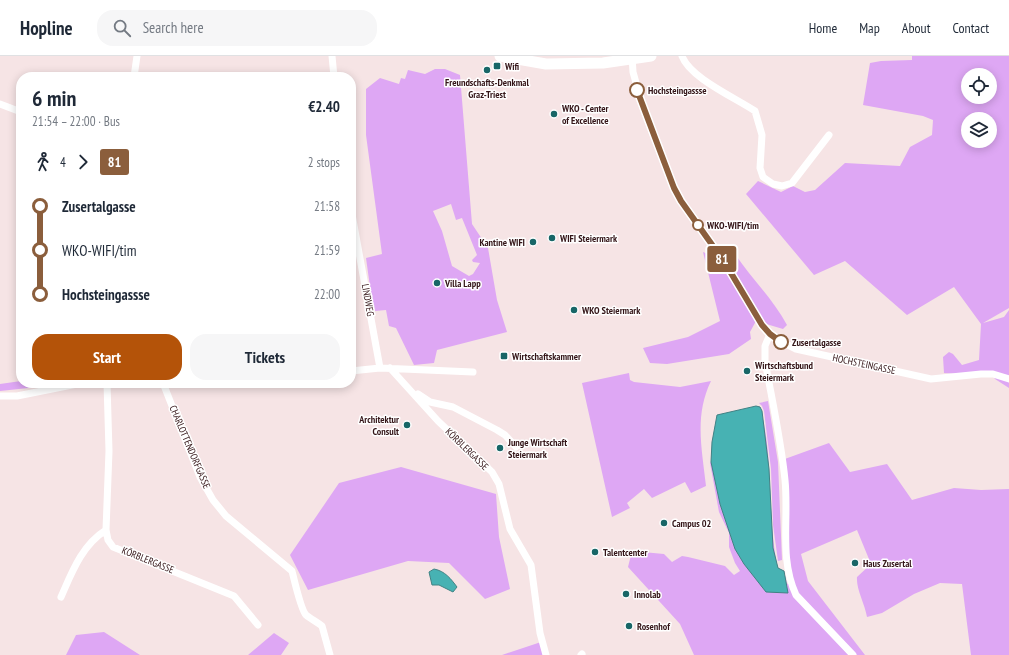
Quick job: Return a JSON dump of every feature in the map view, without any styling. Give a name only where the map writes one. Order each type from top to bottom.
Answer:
[{"type":"main road","points":[[500,56],[546,64],[574,64],[651,56]]},
{"type":"street","points":[[135,72],[137,56]]},
{"type":"street","points":[[332,56],[334,72]]},
{"type":"street","points":[[682,56],[688,66],[700,76],[755,111],[762,135],[760,168],[763,177],[773,184],[782,186],[792,183],[829,135]]},
{"type":"street","name":"HOCHSTEINGASSE","points":[[632,58],[633,72],[643,108],[674,188],[681,201],[725,263],[762,325],[770,334],[796,349],[930,379],[981,374],[994,374],[1009,378]]},
{"type":"street","points":[[0,104],[16,110]]},
{"type":"street","name":"LINDWEG","points":[[356,236],[380,368]]},
{"type":"street","points":[[770,334],[765,346],[765,361],[785,481],[785,539],[792,587],[796,595],[853,655]]},
{"type":"street","points":[[356,370],[390,368],[473,372]]},
{"type":"street","name":"KÖRBLERGASSE","points":[[390,368],[438,422],[492,472],[498,484],[510,529],[531,565],[540,633],[546,655]]},
{"type":"street","points":[[0,396],[17,396],[57,388]]},
{"type":"street","name":"KÖRBLERGASSE","points":[[107,388],[109,451],[106,530],[108,540],[113,547],[234,596],[258,625]]},
{"type":"street","name":"CHARLOTTENDORFGASSE","points":[[165,388],[200,477],[212,500],[226,516],[292,571],[294,586],[303,610],[306,615],[322,626],[330,655]]},
{"type":"street","name":"KÖRBLERGASSE","points":[[410,389],[430,402],[453,408],[497,430],[505,435],[516,446]]},
{"type":"street","points":[[61,597],[83,553],[91,541],[106,530]]},
{"type":"shaded area","points":[[912,56],[1009,56],[1009,308],[983,323],[1004,317],[1009,310],[1009,388],[995,379],[990,371],[959,374],[944,373],[943,357],[949,352],[953,354],[962,365],[979,360],[981,324],[954,287],[907,315],[845,261],[814,275],[746,194],[758,181],[781,192],[793,186],[805,192],[815,190],[845,163],[900,166],[910,147],[932,135],[933,120],[923,116],[863,105],[870,63],[881,61],[912,60]]},
{"type":"shaded area","points":[[435,69],[445,69],[460,75],[472,224],[488,248],[497,300],[507,332],[437,350],[434,363],[414,365],[396,328],[389,326],[386,310],[375,311],[371,294],[366,258],[382,254],[366,135],[366,89],[380,78],[399,84],[401,78],[405,79],[408,70],[425,74]],"holes":[[[451,204],[456,220],[462,218],[477,255],[472,260],[473,262],[480,263],[473,274],[469,276],[452,266],[442,231],[433,211]]]},
{"type":"shaded area","points":[[703,252],[718,261],[730,252],[735,254],[775,306],[787,325],[783,329],[756,321],[750,332],[751,339],[729,354],[667,364],[650,363],[643,348],[688,337],[720,321]]},
{"type":"shaded area","points":[[629,373],[630,380],[634,382],[680,387],[711,381],[702,407],[701,420],[701,446],[706,486],[691,493],[685,482],[652,498],[644,489],[627,503],[630,508],[612,517],[582,383]]},
{"type":"shaded area","points":[[16,382],[16,388],[28,388],[0,391],[0,384]]},
{"type":"shaded area","points":[[768,401],[778,462],[782,560],[778,561],[773,525],[771,469],[764,411],[759,403]]},
{"type":"shaded area","points":[[758,406],[760,407],[765,427],[774,548],[778,568],[784,571],[787,584],[791,582],[782,460],[829,443],[850,472],[887,464],[912,500],[954,488],[981,490],[1009,489],[1009,655],[971,655],[962,584],[940,583],[914,594],[882,613],[867,617],[857,582],[857,577],[871,564],[857,530],[801,554],[808,581],[865,655],[694,655],[680,624],[628,567],[632,551],[664,554],[672,562],[682,556],[688,557],[725,566],[734,575],[740,571],[735,563],[729,547],[729,533],[719,512],[710,463],[712,442],[717,415]]},
{"type":"shaded area","points":[[401,467],[496,494],[499,537],[510,589],[485,599],[449,563],[408,561],[308,590],[290,555],[339,483]]},
{"type":"shaded area","points":[[104,632],[140,655],[66,655],[76,635]]},
{"type":"shaded area","points":[[274,633],[289,643],[281,655],[248,655]]},
{"type":"shaded area","points":[[541,642],[544,655],[502,655]]},
{"type":"water","points":[[756,406],[760,407],[762,411],[769,469],[773,548],[778,568],[784,571],[788,593],[766,592],[744,564],[735,549],[720,504],[711,462],[712,442],[717,415]]},
{"type":"water","points":[[434,569],[445,573],[457,587],[453,592],[439,585],[432,585],[429,572]]},
{"type":"bus line","name":"81","points":[[637,90],[674,188],[681,201],[725,263],[766,331],[781,342]]},
{"type":"place","name":"Wifi","points":[[497,66]]},
{"type":"place","name":"Freundschafts-Denkmal Graz-Triest","points":[[487,70]]},
{"type":"place","name":"Hochsteingassse","points":[[637,90]]},
{"type":"place","name":"WKO - Center of Excellence","points":[[554,114]]},
{"type":"place","name":"WKO-WIFI/tim","points":[[698,225]]},
{"type":"place","name":"WIFI Steiermark","points":[[552,238]]},
{"type":"place","name":"Kantine WIFI","points":[[533,242]]},
{"type":"place","name":"Villa Lapp","points":[[437,283]]},
{"type":"place","name":"WKO Steiermark","points":[[574,310]]},
{"type":"place","name":"Zusertalgasse","points":[[781,342]]},
{"type":"place","name":"Wirtschaftskammer","points":[[504,356]]},
{"type":"place","name":"Wirtschaftsbund Steiermark","points":[[747,371]]},
{"type":"place","name":"Architektur Consult","points":[[407,425]]},
{"type":"place","name":"Junge Wirtschaft Steiermark","points":[[500,448]]},
{"type":"place","name":"Campus 02","points":[[664,523]]},
{"type":"place","name":"Talentcenter","points":[[595,552]]},
{"type":"place","name":"Haus Zusertal","points":[[855,563]]},
{"type":"place","name":"Innolab","points":[[626,594]]},
{"type":"place","name":"Rosenhof","points":[[629,626]]}]
